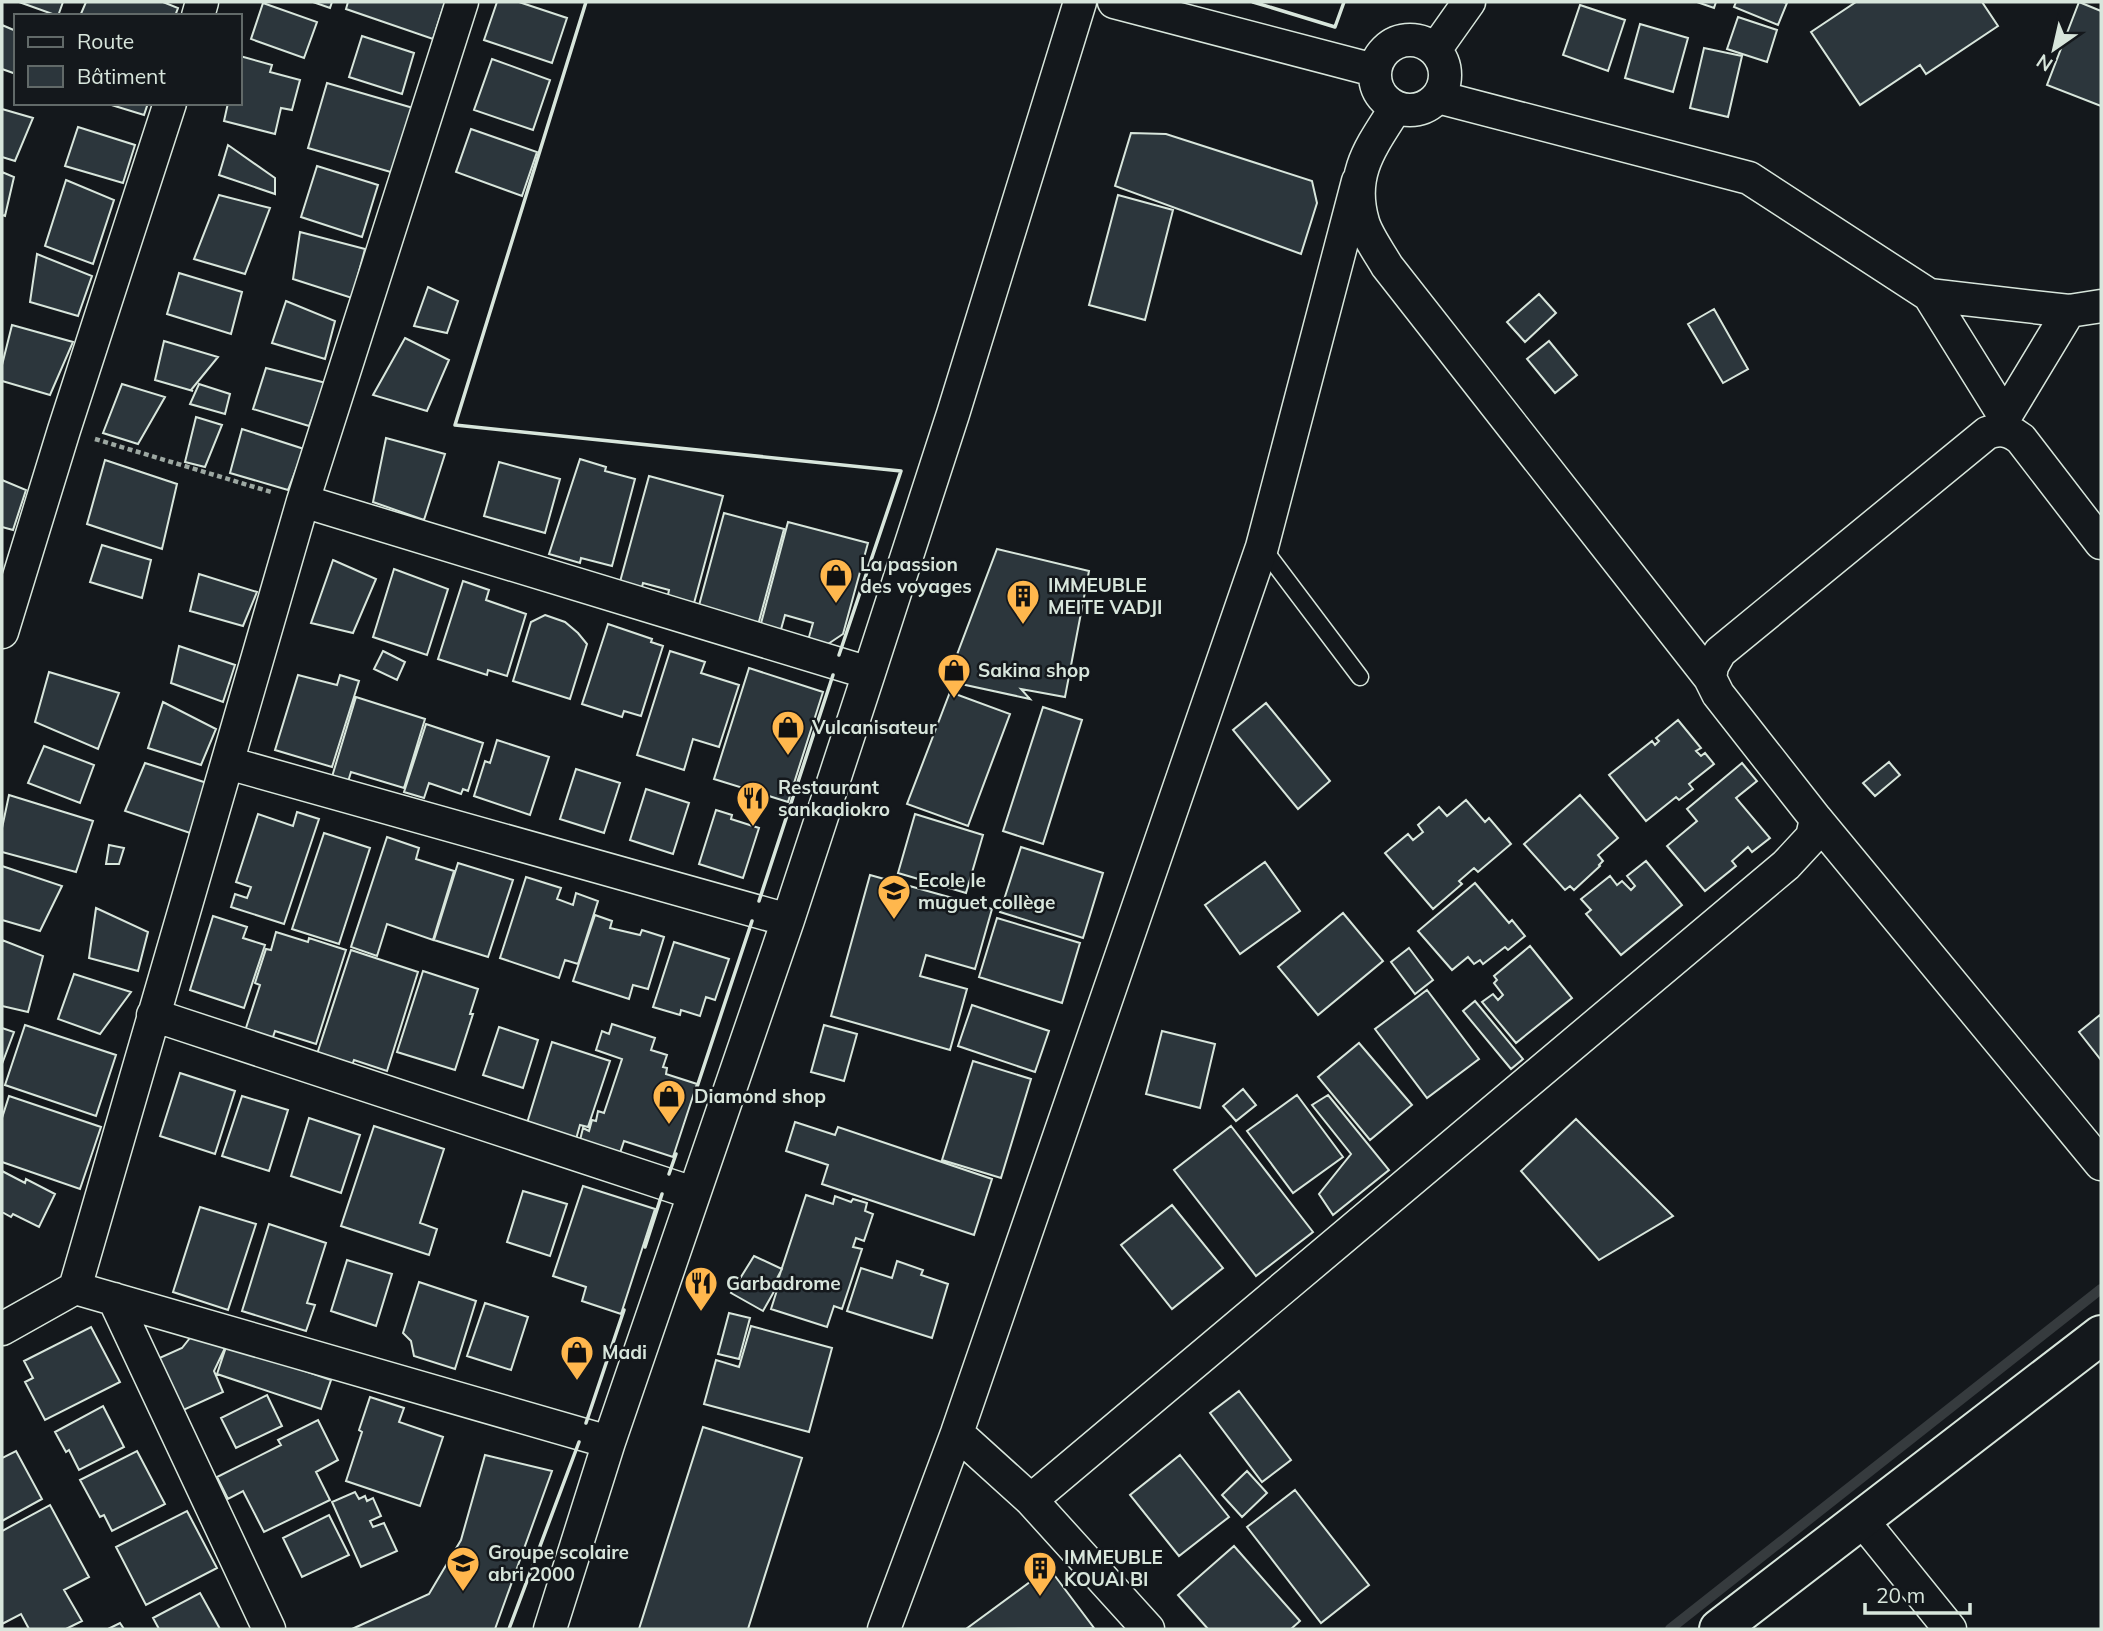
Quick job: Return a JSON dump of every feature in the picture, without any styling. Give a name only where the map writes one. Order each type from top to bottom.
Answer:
[{"type":"street","points":[[75,1289],[303,501],[461,2]]},
{"type":"street","points":[[550,1629],[609,1442],[788,920],[869,673],[953,414],[1080,2]]},
{"type":"street","points":[[1114,2],[1374,70]]},
{"type":"street","points":[[1435,50],[1469,2]]},
{"type":"street","points":[[1413,40],[1425,43],[1435,50],[1445,71],[1444,83],[1438,97],[1426,107],[1411,111],[1395,109],[1383,99],[1376,85],[1374,70],[1378,58],[1387,47],[1398,41],[1413,40]]},
{"type":"street","points":[[1438,97],[1749,177],[1929,295],[2069,311],[2101,306]]},
{"type":"street","points":[[2,632],[169,105]]},
{"type":"street","points":[[884,1629],[957,1433],[1262,547],[1365,157],[1395,109]]},
{"type":"street","points":[[1358,181],[1363,223],[1387,266],[1710,678],[1718,694],[1816,819],[2101,1164]]},
{"type":"street","points":[[1929,295],[2001,423],[2007,431],[2021,439],[2101,543]]},
{"type":"street","points":[[1710,678],[1712,666],[1720,652],[2001,423],[2069,311]]},
{"type":"street","points":[[303,501],[869,673]]},
{"type":"street","points":[[228,763],[788,920]]},
{"type":"street","points":[[1031,1500],[1786,865],[1812,837],[1816,819]]},
{"type":"street","points":[[153,1015],[693,1194]]},
{"type":"street","points":[[2,1329],[75,1289],[609,1442]]},
{"type":"street","points":[[114,1299],[270,1629]]},
{"type":"street","points":[[1719,1629],[2101,1335]]},
{"type":"street","points":[[957,1433],[1031,1500],[1148,1629]]},
{"type":"street","points":[[1861,1519],[1950,1629]]},
{"type":"lane","points":[[1262,547],[1360,677]]},
{"type":"path","points":[[64,430],[303,501]]},
{"type":"building","points":[[19,2],[63,2],[59,14]]},
{"type":"building","points":[[86,2],[163,2],[178,8],[176,14],[81,14]]},
{"type":"building","points":[[313,2],[332,2],[330,8]]},
{"type":"building","points":[[348,2],[445,2],[433,39],[346,9]]},
{"type":"building","points":[[497,2],[519,2],[567,18],[552,63],[484,40]]},
{"type":"building","points":[[1697,2],[1716,2],[1714,8]]},
{"type":"building","points":[[1736,2],[1787,3],[1778,25],[1734,7]]},
{"type":"building","points":[[1856,2],[1982,2],[1998,26],[1926,74],[1920,65],[1860,105],[1811,32]]},
{"type":"building","points":[[2079,2],[2101,11],[2101,106],[2047,85]]},
{"type":"building","points":[[263,3],[317,22],[304,58],[251,39]]},
{"type":"building","points":[[1580,5],[1625,20],[1608,71],[1563,55]]},
{"type":"building","points":[[1738,17],[1777,30],[1767,62],[1727,49]]},
{"type":"building","points":[[1640,24],[1688,38],[1673,92],[1625,78]]},
{"type":"building","points":[[2,25],[14,30],[14,73],[2,69]]},
{"type":"building","points":[[362,36],[414,53],[402,94],[349,77]]},
{"type":"building","points":[[1704,48],[1742,56],[1728,117],[1690,108]]},
{"type":"building","points":[[242,57],[272,65],[270,72],[300,80],[292,110],[281,108],[275,134],[224,121],[228,105],[242,105]]},
{"type":"building","points":[[492,59],[550,80],[533,130],[474,110]]},
{"type":"building","points":[[327,83],[420,110],[401,175],[308,148]]},
{"type":"building","points":[[112,105],[147,105],[144,115]]},
{"type":"building","points":[[2,109],[33,118],[15,161],[2,157]]},
{"type":"building","points":[[78,127],[135,145],[123,183],[65,166]]},
{"type":"building","points":[[471,129],[537,152],[522,196],[456,172]]},
{"type":"building","points":[[1131,133],[1166,134],[1312,181],[1317,203],[1301,254],[1115,186]]},
{"type":"building","points":[[228,145],[275,178],[275,194],[219,175]]},
{"type":"building","points":[[317,166],[378,185],[362,237],[301,217]]},
{"type":"building","points":[[2,172],[14,177],[5,216],[2,215]]},
{"type":"building","points":[[66,180],[114,200],[93,264],[45,246]]},
{"type":"building","points":[[219,195],[270,208],[245,274],[194,259]]},
{"type":"building","points":[[1118,195],[1173,210],[1145,320],[1089,305]]},
{"type":"building","points":[[300,232],[365,249],[352,298],[293,279]]},
{"type":"building","points":[[37,254],[92,276],[78,316],[30,302]]},
{"type":"building","points":[[179,273],[242,292],[231,334],[167,314]]},
{"type":"building","points":[[428,287],[458,301],[447,333],[414,326]]},
{"type":"building","points":[[1539,294],[1556,313],[1525,342],[1507,322]]},
{"type":"building","points":[[286,301],[335,321],[325,359],[272,343]]},
{"type":"building","points":[[1714,309],[1748,369],[1723,383],[1688,324]]},
{"type":"building","points":[[12,325],[73,342],[50,395],[2,381],[2,365]]},
{"type":"building","points":[[405,338],[449,360],[427,411],[373,395]]},
{"type":"building","points":[[164,341],[218,357],[191,390],[193,391],[155,380]]},
{"type":"building","points":[[1549,341],[1577,375],[1555,393],[1527,359]]},
{"type":"building","points":[[266,368],[326,383],[309,426],[253,409]]},
{"type":"building","points":[[122,384],[165,397],[138,444],[103,433]]},
{"type":"building","points":[[199,384],[230,394],[225,414],[190,404]]},
{"type":"building","points":[[196,417],[222,425],[205,467],[185,462]]},
{"type":"building","points":[[242,429],[304,449],[288,490],[230,473]]},
{"type":"building","points":[[386,438],[445,454],[424,520],[373,502]]},
{"type":"building","points":[[580,459],[606,467],[605,471],[635,479],[612,566],[581,558],[580,563],[549,554]]},
{"type":"building","points":[[105,460],[177,484],[162,549],[87,524]]},
{"type":"building","points":[[499,462],[560,479],[545,533],[484,516]]},
{"type":"building","points":[[649,476],[723,496],[693,607],[667,600],[669,590],[643,583],[640,595],[618,589]]},
{"type":"building","points":[[2,480],[26,490],[13,530],[2,527]]},
{"type":"building","points":[[724,513],[784,529],[758,625],[698,609]]},
{"type":"building","points":[[788,522],[868,543],[843,634],[822,648],[807,644],[813,623],[785,615],[780,633],[760,627]]},
{"type":"building","points":[[102,545],[151,560],[142,598],[90,582]]},
{"type":"building","name":"IMMEUBLE MEITE VADJI","points":[[997,549],[1089,571],[1065,697],[1021,689],[1030,699],[947,681]]},
{"type":"building","points":[[333,560],[376,579],[353,633],[311,623]]},
{"type":"building","points":[[394,569],[448,589],[427,655],[373,637]]},
{"type":"building","points":[[199,574],[257,592],[243,626],[190,611]]},
{"type":"building","points":[[463,581],[489,590],[486,600],[526,614],[507,676],[488,670],[487,675],[438,659]]},
{"type":"building","points":[[545,615],[565,622],[587,644],[570,699],[513,681],[531,622]]},
{"type":"building","points":[[608,624],[652,639],[651,642],[663,646],[641,716],[624,711],[622,717],[582,704]]},
{"type":"building","points":[[179,646],[235,665],[223,702],[171,683]]},
{"type":"building","points":[[383,651],[405,662],[397,680],[374,669]]},
{"type":"building","points":[[670,651],[705,662],[701,673],[739,685],[719,747],[693,739],[684,770],[637,755]]},
{"type":"building","points":[[749,668],[823,692],[788,802],[714,779]]},
{"type":"building","points":[[49,672],[119,693],[98,749],[35,722]]},
{"type":"building","points":[[298,675],[337,685],[340,675],[359,681],[332,767],[275,750]]},
{"type":"building","points":[[950,692],[1010,714],[968,826],[907,804]]},
{"type":"building","points":[[356,697],[425,719],[404,788],[351,772],[347,785],[331,780]]},
{"type":"building","points":[[163,702],[216,729],[201,765],[148,748]]},
{"type":"building","points":[[1266,703],[1330,781],[1298,809],[1233,730]]},
{"type":"building","points":[[1043,707],[1082,720],[1043,844],[1003,831]]},
{"type":"building","points":[[1678,720],[1701,748],[1696,751],[1701,756],[1705,753],[1714,764],[1689,784],[1693,789],[1679,800],[1676,797],[1646,821],[1609,775],[1652,741],[1655,745],[1659,741],[1656,738]]},
{"type":"building","points":[[426,724],[483,743],[468,791],[463,789],[461,794],[429,783],[424,798],[404,792]]},
{"type":"building","points":[[497,740],[549,757],[530,815],[474,796],[485,761],[490,763]]},
{"type":"building","points":[[44,746],[94,765],[80,803],[28,783]]},
{"type":"building","points":[[1889,762],[1900,775],[1875,796],[1863,783]]},
{"type":"building","points":[[145,763],[213,785],[196,835],[125,811]]},
{"type":"building","points":[[1742,763],[1757,781],[1736,798],[1770,838],[1752,852],[1748,847],[1732,861],[1736,866],[1705,891],[1667,846],[1697,821],[1687,809]]},
{"type":"building","points":[[576,769],[620,783],[604,833],[560,819]]},
{"type":"building","points":[[646,789],[689,803],[673,854],[630,840]]},
{"type":"building","points":[[9,795],[93,821],[76,872],[2,852],[2,828]]},
{"type":"building","points":[[1580,795],[1618,838],[1598,855],[1603,861],[1600,866],[1574,890],[1570,886],[1565,890],[1524,844]]},
{"type":"building","points":[[1466,800],[1485,822],[1489,818],[1511,844],[1478,872],[1474,868],[1459,881],[1462,884],[1433,909],[1385,853],[1408,834],[1413,840],[1423,832],[1418,825],[1439,807],[1447,816]]},
{"type":"building","points":[[716,810],[732,815],[731,819],[759,828],[743,878],[699,864]]},
{"type":"building","points":[[297,812],[319,819],[284,924],[231,907],[235,894],[247,898],[251,887],[236,882],[258,814],[293,826]]},
{"type":"building","points":[[915,814],[983,835],[966,893],[898,873]]},
{"type":"building","points":[[324,833],[370,848],[339,944],[292,929]]},
{"type":"building","points":[[387,837],[419,848],[416,859],[454,871],[433,940],[387,924],[377,956],[351,947]]},
{"type":"building","points":[[109,845],[124,848],[119,864],[106,864]]},
{"type":"building","points":[[1021,847],[1103,873],[1083,938],[1000,912]]},
{"type":"building","points":[[1646,861],[1682,905],[1621,955],[1586,914],[1591,910],[1581,899],[1610,876],[1617,885],[1622,881],[1631,890],[1635,886],[1627,876]]},
{"type":"building","points":[[1265,862],[1300,911],[1240,954],[1205,905]]},
{"type":"building","points":[[458,863],[513,880],[488,957],[434,940]]},
{"type":"building","points":[[2,866],[62,886],[40,931],[2,920]]},
{"type":"building","points":[[870,875],[992,909],[975,969],[926,955],[920,976],[967,989],[950,1050],[831,1016]]},
{"type":"building","points":[[526,877],[561,888],[557,899],[573,905],[576,893],[598,901],[578,964],[565,960],[559,978],[500,958]]},
{"type":"building","points":[[1475,883],[1509,923],[1512,920],[1525,936],[1508,950],[1505,947],[1483,964],[1480,960],[1474,964],[1468,957],[1452,970],[1418,931]]},
{"type":"building","points":[[96,908],[148,932],[138,971],[89,958]]},
{"type":"building","points":[[1343,913],[1383,961],[1318,1015],[1278,967]]},
{"type":"building","points":[[595,915],[612,921],[610,928],[640,935],[642,930],[664,937],[648,989],[633,985],[629,999],[573,981]]},
{"type":"building","points":[[213,916],[247,927],[243,938],[265,945],[244,1008],[190,990]]},
{"type":"building","points":[[997,918],[1080,943],[1062,1003],[979,977]]},
{"type":"building","points":[[276,932],[308,942],[309,938],[346,950],[316,1044],[275,1031],[271,1043],[244,1034],[260,985],[255,983],[266,949],[271,950]]},
{"type":"building","points":[[2,940],[43,956],[28,1012],[2,1006]]},
{"type":"building","points":[[674,942],[729,959],[715,1000],[706,997],[700,1016],[681,1010],[680,1015],[653,1007]]},
{"type":"building","points":[[1530,946],[1572,998],[1516,1043],[1482,1002],[1493,994],[1498,1000],[1503,995],[1494,983],[1497,980],[1494,976]]},
{"type":"building","points":[[1409,948],[1433,980],[1415,994],[1391,962]]},
{"type":"building","points":[[351,950],[418,972],[387,1071],[354,1060],[351,1068],[316,1057]]},
{"type":"building","points":[[423,971],[478,989],[455,1070],[397,1052]]},
{"type":"building","points":[[74,974],[131,992],[100,1034],[58,1019]]},
{"type":"building","points":[[1427,990],[1479,1059],[1427,1098],[1375,1029]]},
{"type":"building","points":[[1475,1001],[1523,1059],[1511,1069],[1463,1011]]},
{"type":"building","points":[[972,1005],[1049,1031],[1035,1072],[958,1046]]},
{"type":"building","points":[[2101,1014],[2101,1060],[2079,1032]]},
{"type":"building","points":[[612,1024],[655,1038],[651,1050],[667,1055],[663,1067],[667,1068],[666,1074],[697,1084],[673,1157],[624,1141],[620,1153],[580,1140],[583,1128],[589,1131],[592,1120],[596,1121],[598,1111],[604,1113],[622,1059],[596,1050],[602,1031],[609,1034]]},
{"type":"building","points":[[25,1025],[116,1055],[96,1116],[5,1085]]},
{"type":"building","points":[[824,1025],[857,1034],[844,1081],[811,1072]]},
{"type":"building","points":[[499,1027],[538,1040],[523,1088],[483,1075]]},
{"type":"building","points":[[2,1028],[14,1032],[2,1064]]},
{"type":"building","points":[[1162,1031],[1215,1044],[1200,1108],[1146,1094]]},
{"type":"building","points":[[552,1042],[610,1061],[588,1127],[580,1125],[576,1139],[527,1123]]},
{"type":"building","points":[[1359,1043],[1412,1105],[1370,1140],[1318,1077]]},
{"type":"building","points":[[973,1061],[1031,1079],[1001,1178],[942,1160]]},
{"type":"building","points":[[180,1073],[235,1091],[215,1154],[160,1136]]},
{"type":"building","points":[[1243,1089],[1256,1105],[1236,1121],[1223,1106]]},
{"type":"building","points":[[1297,1095],[1343,1157],[1293,1193],[1247,1131]]},
{"type":"building","points":[[1328,1095],[1389,1170],[1333,1215],[1319,1194],[1351,1154],[1312,1105]]},
{"type":"building","points":[[9,1096],[101,1127],[80,1189],[2,1162],[2,1118]]},
{"type":"building","points":[[242,1096],[288,1110],[269,1171],[222,1156]]},
{"type":"building","points":[[309,1118],[360,1135],[341,1193],[291,1176]]},
{"type":"building","points":[[1576,1119],[1673,1216],[1599,1260],[1521,1171]]},
{"type":"building","points":[[795,1122],[835,1135],[838,1127],[992,1179],[974,1235],[822,1184],[828,1165],[786,1151]]},
{"type":"building","points":[[374,1126],[444,1149],[420,1223],[437,1229],[429,1255],[341,1226]]},
{"type":"building","points":[[1231,1126],[1313,1232],[1256,1276],[1174,1170]]},
{"type":"building","points":[[2,1171],[25,1183],[26,1179],[55,1194],[39,1227],[13,1214],[11,1217],[2,1212]]},
{"type":"building","points":[[583,1186],[655,1209],[621,1314],[582,1301],[586,1287],[553,1276]]},
{"type":"building","points":[[523,1191],[567,1204],[550,1256],[507,1242]]},
{"type":"building","points":[[806,1195],[833,1204],[835,1196],[851,1202],[853,1199],[867,1203],[865,1211],[873,1214],[864,1241],[856,1238],[853,1247],[862,1249],[842,1309],[834,1306],[827,1327],[771,1309]]},
{"type":"building","points":[[1172,1205],[1223,1268],[1172,1309],[1121,1245]]},
{"type":"building","points":[[200,1207],[256,1224],[228,1310],[173,1292]]},
{"type":"building","points":[[269,1224],[326,1243],[307,1303],[315,1305],[306,1331],[242,1311]]},
{"type":"building","points":[[754,1256],[782,1269],[773,1286],[776,1288],[763,1311],[731,1293]]},
{"type":"building","points":[[347,1260],[392,1274],[376,1326],[331,1311]]},
{"type":"building","points":[[897,1261],[923,1270],[921,1275],[948,1284],[932,1338],[847,1311],[861,1268],[892,1278]]},
{"type":"building","points":[[419,1282],[476,1301],[455,1369],[414,1356],[411,1341],[403,1333]]},
{"type":"building","points":[[485,1303],[528,1317],[511,1370],[467,1356]]},
{"type":"building","points":[[729,1313],[750,1318],[739,1359],[718,1354]]},
{"type":"building","points":[[751,1326],[832,1348],[809,1432],[704,1404],[716,1360],[739,1367]]},
{"type":"building","points":[[91,1327],[120,1382],[45,1420],[25,1382],[33,1378],[24,1361]]},
{"type":"building","points":[[197,1329],[225,1348],[214,1371],[223,1392],[179,1412],[155,1360],[182,1348]]},
{"type":"building","points":[[227,1344],[331,1380],[321,1409],[217,1374]]},
{"type":"building","points":[[1239,1391],[1291,1460],[1262,1482],[1210,1413]]},
{"type":"building","points":[[267,1395],[282,1426],[236,1448],[221,1418]]},
{"type":"building","points":[[370,1397],[404,1408],[399,1422],[443,1437],[420,1506],[346,1481]]},
{"type":"building","points":[[103,1406],[124,1447],[79,1470],[69,1450],[66,1452],[55,1432]]},
{"type":"building","points":[[318,1420],[338,1460],[316,1472],[330,1500],[264,1532],[243,1491],[228,1499],[217,1477],[281,1445],[278,1440]]},
{"type":"building","points":[[703,1427],[802,1458],[748,1629],[639,1629]]},
{"type":"building","points":[[16,1451],[42,1499],[2,1521],[2,1458]]},
{"type":"building","points":[[137,1451],[165,1504],[112,1531],[104,1515],[100,1517],[80,1480]]},
{"type":"building","points":[[485,1455],[552,1471],[495,1629],[352,1629],[429,1594],[461,1540]]},
{"type":"building","points":[[1180,1455],[1229,1517],[1179,1556],[1130,1495]]},
{"type":"building","points":[[1247,1471],[1267,1493],[1242,1517],[1222,1495]]},
{"type":"building","points":[[1295,1490],[1369,1585],[1321,1623],[1247,1527]]},
{"type":"building","points":[[355,1492],[359,1499],[365,1496],[367,1501],[373,1498],[381,1516],[370,1521],[373,1527],[384,1523],[397,1551],[361,1567],[332,1502]]},
{"type":"building","points":[[50,1505],[89,1577],[64,1590],[82,1621],[66,1629],[29,1629],[21,1614],[2,1624],[2,1531]]},
{"type":"building","points":[[187,1511],[217,1568],[146,1605],[116,1547]]},
{"type":"building","points":[[329,1515],[349,1555],[302,1577],[283,1538]]},
{"type":"building","points":[[1234,1546],[1300,1621],[1291,1629],[1208,1629],[1178,1595]]},
{"type":"building","name":"IMMEUBLE KOUAI BI","points":[[1049,1568],[1094,1628],[966,1629]]},
{"type":"building","points":[[200,1593],[220,1629],[159,1629],[153,1618]]},
{"type":"building","points":[[120,1623],[124,1629],[108,1629]]},
{"type":"waterway","points":[[1670,1629],[2101,1289]]},
{"type":"wall","points":[[586,2],[455,425],[901,471],[839,655]]},
{"type":"wall","points":[[1253,2],[1335,27],[1344,2]]},
{"type":"wall","points":[[759,901],[833,675]]},
{"type":"wall","points":[[697,1087],[752,921]]},
{"type":"wall","points":[[669,1174],[676,1154]]},
{"type":"wall","points":[[645,1247],[662,1194]]},
{"type":"wall","points":[[586,1423],[624,1310]]},
{"type":"wall","points":[[509,1629],[579,1442]]},
{"type":"place","name":"La passion des voyages","points":[[836,605]]},
{"type":"place","name":"IMMEUBLE MEITE VADJI","points":[[1023,626]]},
{"type":"place","name":"Sakina shop","points":[[954,700]]},
{"type":"place","name":"Vulcanisateur","points":[[788,757]]},
{"type":"place","name":"Restaurant sankadiokro","points":[[753,828]]},
{"type":"place","name":"Ecole le muguet collège","points":[[894,921]]},
{"type":"place","name":"Diamond shop","points":[[669,1126]]},
{"type":"place","name":"Garbadrome","points":[[701,1313]]},
{"type":"place","name":"Madi","points":[[577,1382]]},
{"type":"place","name":"Groupe scolaire abri 2000","points":[[463,1593]]},
{"type":"place","name":"IMMEUBLE KOUAI BI","points":[[1040,1598]]}]
